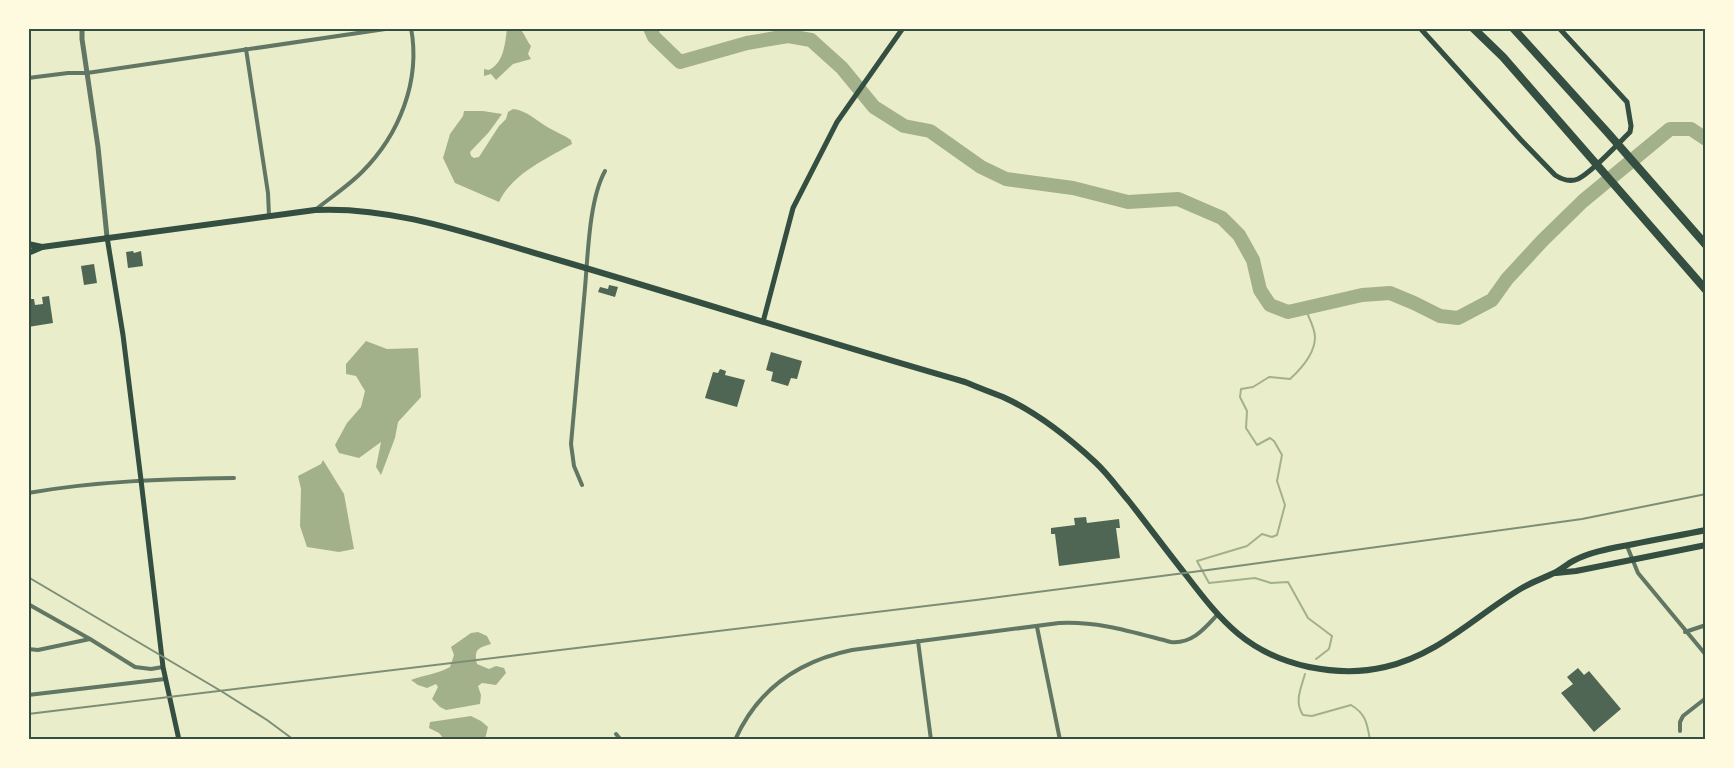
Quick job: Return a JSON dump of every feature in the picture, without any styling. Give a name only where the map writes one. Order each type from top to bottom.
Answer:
[{"type":"highway","points":[[1473,28],[1503,57],[1706,290]]},
{"type":"highway","points":[[1512,28],[1706,245]]},
{"type":"main road","points":[[763,322],[793,208],[828,137],[903,28]]},
{"type":"main road","points":[[1420,28],[1555,175],[1561,179],[1573,180],[1589,171],[1630,132],[1631,126],[1627,102],[1559,28]]},
{"type":"main road","points":[[28,253],[42,247],[107,237],[315,210],[348,210],[419,220],[965,382],[1004,398],[1039,418],[1097,463],[1217,615],[1246,640],[1270,654],[1320,669],[1339,671],[1372,669],[1401,663],[1448,640],[1523,587],[1555,573],[1574,560],[1627,545],[1706,530]]},
{"type":"main road","points":[[107,237],[123,335],[163,667],[178,740]]},
{"type":"main road","points":[[28,244],[42,247]]},
{"type":"main road","points":[[1555,573],[1576,571],[1706,545]]},
{"type":"street","points":[[82,28],[107,237]]},
{"type":"street","points":[[28,78],[87,73],[392,28]]},
{"type":"street","points":[[315,210],[362,172],[399,120],[412,77],[414,41],[411,28]]},
{"type":"street","points":[[246,49],[268,193],[269,216]]},
{"type":"street","points":[[582,485],[574,466],[571,444],[586,268],[595,196],[605,171]]},
{"type":"street","points":[[28,493],[141,480],[234,478]]},
{"type":"street","points":[[1627,545],[1638,573],[1706,655]]},
{"type":"street","points":[[28,604],[135,667],[151,669],[163,667]]},
{"type":"street","points":[[735,740],[750,712],[764,694],[806,664],[829,655],[918,641],[1082,622],[1180,643],[1196,636],[1217,615]]},
{"type":"street","points":[[1685,632],[1706,625]]},
{"type":"street","points":[[1037,627],[1060,740]]},
{"type":"street","points":[[28,650],[90,639]]},
{"type":"street","points":[[918,641],[930,740]]},
{"type":"street","points":[[28,695],[165,679]]},
{"type":"street","points":[[1680,731],[1683,716],[1706,698]]},
{"type":"street","points":[[616,734],[621,740]]},
{"type":"shaded area","points":[[507,29],[522,31],[531,46],[528,54],[531,59],[513,64],[496,80],[491,74],[484,76],[484,69],[489,70],[494,67],[501,58]]},
{"type":"shaded area","points":[[513,109],[527,114],[571,140],[572,144],[521,175],[512,183],[499,202],[455,183],[443,158],[450,134],[464,111],[502,114],[470,152],[474,158],[479,157],[506,119],[508,112]]},
{"type":"shaded area","points":[[366,341],[387,349],[418,348],[421,397],[398,422],[395,438],[381,475],[376,467],[381,442],[359,458],[339,453],[335,445],[347,423],[361,407],[365,391],[356,376],[346,374],[346,364]]},
{"type":"shaded area","points":[[323,460],[344,494],[354,549],[339,552],[307,547],[300,526],[301,489],[298,476],[321,464]]},
{"type":"shaded area","points":[[478,632],[487,636],[491,644],[478,650],[477,664],[489,669],[496,666],[504,668],[506,673],[496,685],[482,683],[478,686],[481,695],[480,704],[446,710],[432,699],[438,687],[436,684],[427,688],[411,680],[450,667],[454,655],[451,647],[471,633]]},
{"type":"shaded area","points":[[471,716],[488,727],[485,739],[444,739],[439,733],[429,728],[430,722]]},
{"type":"building","points":[[133,251],[134,253],[141,251],[143,266],[128,268],[126,252]]},
{"type":"building","points":[[94,264],[97,283],[84,285],[81,266]]},
{"type":"building","points":[[609,285],[618,287],[615,297],[598,292],[600,287],[608,289]]},
{"type":"building","points":[[49,296],[53,323],[28,327],[28,299],[34,299],[35,305],[43,304],[42,297]]},
{"type":"building","points":[[771,352],[802,361],[797,379],[791,378],[788,386],[771,381],[773,372],[766,370]]},
{"type":"building","points":[[720,369],[726,371],[725,375],[745,380],[737,407],[705,398],[713,372],[718,373]]},
{"type":"building","points":[[1086,517],[1087,523],[1119,519],[1120,528],[1116,528],[1120,558],[1059,566],[1055,534],[1051,534],[1051,528],[1075,525],[1074,518]]},
{"type":"building","points":[[1578,668],[1584,675],[1589,671],[1621,709],[1594,732],[1561,693],[1573,684],[1567,677]]},
{"type":"waterway","points":[[650,28],[654,37],[680,62],[747,43],[788,36],[811,40],[842,68],[874,107],[904,126],[930,131],[981,167],[1006,179],[1073,188],[1128,202],[1178,199],[1222,218],[1239,235],[1253,260],[1260,290],[1270,305],[1288,312],[1362,295],[1390,293],[1440,316],[1458,318],[1492,300],[1507,279],[1583,201],[1670,129],[1691,129],[1706,139]]},
{"type":"waterway","points":[[1305,308],[1315,337],[1313,349],[1307,360],[1290,379],[1269,377],[1253,387],[1241,389],[1240,397],[1247,411],[1246,428],[1257,445],[1270,438],[1282,455],[1277,481],[1285,505],[1277,535],[1272,537],[1262,534],[1247,546],[1197,561],[1209,583],[1255,578],[1271,583],[1288,582],[1308,618],[1332,636],[1329,649],[1316,659]]},
{"type":"waterway","points":[[1305,674],[1299,700],[1303,715],[1312,716],[1351,705],[1360,712],[1365,720],[1370,740]]},
{"type":"railway","points":[[28,714],[1208,570],[1582,519],[1706,494]]},
{"type":"railway","points":[[28,577],[221,691],[294,740]]}]
